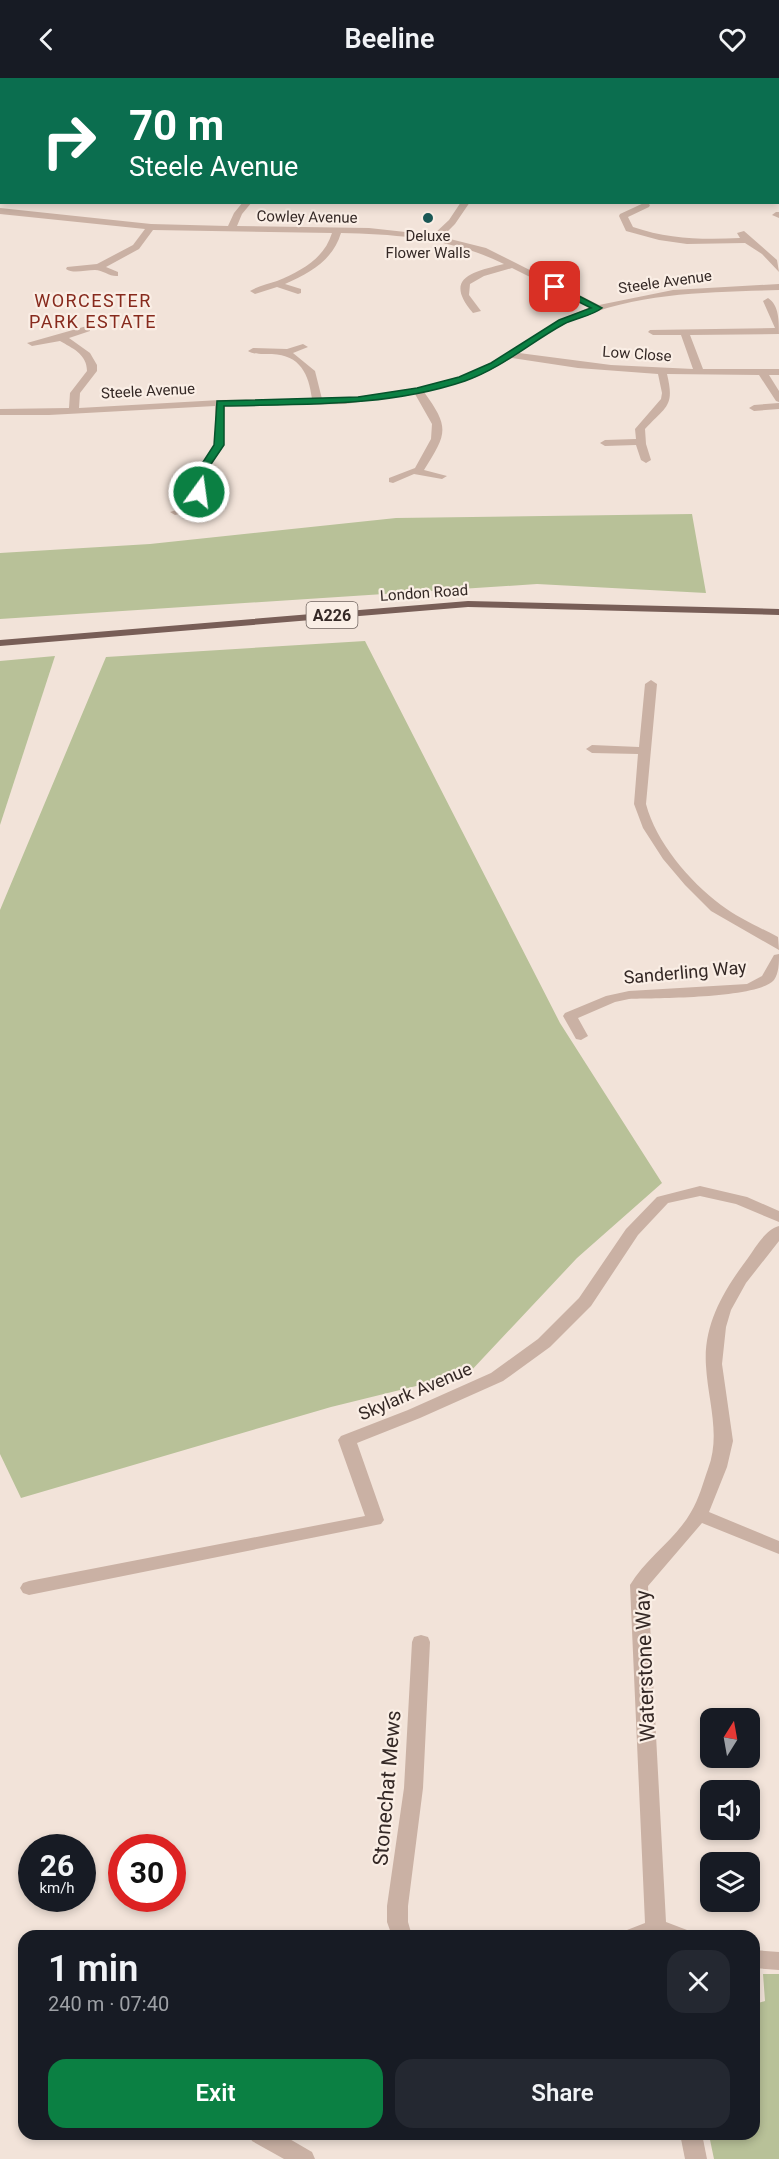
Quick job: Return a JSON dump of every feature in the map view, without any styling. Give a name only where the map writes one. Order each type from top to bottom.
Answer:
[{"type":"main road","name":"London Road","points":[[0,643],[468,604],[779,612]]},
{"type":"street","points":[[231,230],[235,217],[246,204]]},
{"type":"street","points":[[435,238],[450,224],[465,204]]},
{"type":"street","points":[[646,206],[623,216],[629,229],[657,239],[703,243],[743,236],[771,255],[779,269]]},
{"type":"street","name":"Cowley Avenue","points":[[0,211],[151,227],[386,232],[435,238],[474,246],[598,308]]},
{"type":"street","points":[[70,270],[99,267],[136,247],[151,227]]},
{"type":"street","points":[[255,291],[277,284],[321,259],[333,247],[337,231]]},
{"type":"street","points":[[765,250],[779,249]]},
{"type":"street","points":[[476,311],[464,295],[463,289],[467,282],[482,273],[513,266]]},
{"type":"street","points":[[99,267],[115,274]]},
{"type":"street","points":[[277,284],[298,291]]},
{"type":"street","name":"Steele Avenue","points":[[0,412],[369,399],[418,391],[476,374],[511,355],[547,330],[598,308],[676,294],[779,287]]},
{"type":"street","points":[[653,332],[779,329],[768,301]]},
{"type":"street","points":[[32,343],[62,338],[87,329]]},
{"type":"street","points":[[685,333],[699,372]]},
{"type":"street","points":[[62,338],[87,354],[93,366],[92,372],[75,393],[74,410]]},
{"type":"street","points":[[253,351],[284,352],[303,346]]},
{"type":"street","points":[[284,352],[305,364],[314,374],[317,402]]},
{"type":"street","name":"Low Close","points":[[511,355],[585,366],[662,372],[779,372]]},
{"type":"street","points":[[646,460],[640,442],[641,426],[660,409],[667,398],[662,372]]},
{"type":"street","points":[[762,372],[779,399]]},
{"type":"street","points":[[418,391],[434,413],[438,432],[434,447],[418,471]]},
{"type":"street","points":[[175,512],[213,508],[199,492],[198,478],[219,445],[220,403]]},
{"type":"street","points":[[754,408],[779,406]]},
{"type":"street","points":[[605,443],[640,442]]},
{"type":"street","points":[[393,480],[406,473],[418,471],[442,476]]},
{"type":"street","points":[[651,684],[641,809],[654,837],[710,902],[773,940],[779,946]]},
{"type":"street","points":[[592,749],[644,751]]},
{"type":"street","name":"Sanderling Way","points":[[580,1036],[570,1016],[603,1002],[652,992],[750,988],[768,979],[779,957]]},
{"type":"street","name":"Skylark Avenue","points":[[29,1588],[375,1520],[347,1440],[414,1414],[497,1377],[544,1343],[585,1302],[632,1232],[663,1200],[700,1191],[741,1200],[779,1217]]},
{"type":"street","name":"Waterstone Way","points":[[656,1930],[639,1584],[699,1515],[724,1445],[714,1364],[720,1319],[739,1281],[779,1231]]},
{"type":"street","points":[[699,1515],[779,1548]]},
{"type":"street","name":"Stonechat Mews","points":[[398,1930],[397,1911],[411,1826],[421,1642]]},
{"type":"street","points":[[760,1959],[779,1961]]},
{"type":"street","points":[[271,2140],[304,2159]]},
{"type":"street","points":[[693,2140],[696,2159]]},
{"type":"green space","points":[[692,514],[706,593],[537,584],[0,619],[0,553],[150,544],[396,518]]},
{"type":"green space","points":[[365,641],[560,1023],[662,1183],[577,1258],[469,1373],[331,1407],[21,1498],[0,1454],[0,910],[106,657]]},
{"type":"green space","points":[[55,656],[0,825],[0,661]]},
{"type":"green space","points":[[763,1974],[779,1974],[779,2159],[714,2159],[710,2140],[760,2140],[760,2002],[765,2001]]},
{"type":"place","name":"Deluxe Flower Walls","points":[[428,218]]},
{"type":"district","name":"WORCESTER PARK ESTATE","points":[[93,310]]},
{"type":"route","points":[[199,492],[198,476],[202,468],[214,456],[219,445],[220,403],[358,400],[418,391],[463,379],[494,365],[562,322],[598,308],[555,287]]}]
